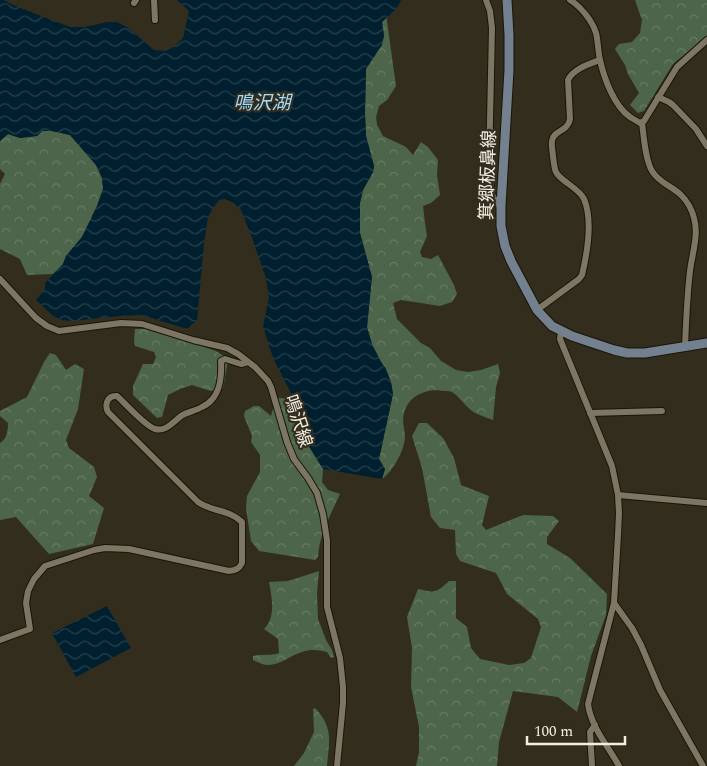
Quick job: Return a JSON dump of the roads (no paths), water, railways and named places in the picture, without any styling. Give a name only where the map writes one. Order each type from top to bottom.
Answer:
[{"type":"main road","name":"箕郷板鼻線","points":[[507,0],[509,70],[501,206],[502,226],[511,261],[537,310],[545,320],[561,331],[607,348],[627,353],[645,353],[707,343]]},
{"type":"street","points":[[154,0],[155,20]]},
{"type":"street","points":[[486,0],[490,11],[492,28],[488,167],[496,204],[501,206]]},
{"type":"street","points":[[570,0],[581,8],[596,33],[600,60],[606,80],[621,109],[630,117],[642,123]]},
{"type":"street","points":[[685,347],[690,271],[696,233],[694,219],[690,207],[681,195],[660,181],[652,171],[642,123],[677,67],[707,40]]},
{"type":"street","points":[[537,310],[582,276],[589,227],[584,198],[556,171],[551,143],[555,135],[569,124],[568,80],[570,75],[600,60]]},
{"type":"street","points":[[658,97],[673,105],[696,129],[707,146]]},
{"type":"street","name":"鳴沢線","points":[[0,279],[36,318],[47,326],[59,331],[121,323],[142,324],[193,340],[227,348],[255,366],[268,381],[294,459],[317,493],[323,514],[327,540],[326,607],[340,658],[343,687],[337,766]]},
{"type":"street","points":[[561,331],[560,339],[612,466],[618,495],[614,603],[588,704],[589,712],[595,725],[619,766]]},
{"type":"street","points":[[0,640],[30,629],[26,603],[28,591],[34,579],[46,566],[94,550],[105,548],[129,550],[229,571],[240,567],[242,563],[242,522],[236,516],[204,506],[198,502],[108,412],[106,404],[113,396],[117,396],[146,425],[155,429],[164,429],[183,415],[202,408],[211,402],[218,393],[222,373],[221,361],[225,359],[241,364],[248,362]]},
{"type":"street","points":[[590,413],[662,410]]},
{"type":"street","points":[[618,495],[707,504]]},
{"type":"street","points":[[614,603],[632,628],[660,690],[703,766]]},
{"type":"street","points":[[592,766],[590,732],[595,725]]},
{"type":"water","name":"鳴沢湖","points":[[0,0],[70,27],[85,27],[107,22],[117,22],[127,27],[154,50],[166,51],[183,38],[189,11],[177,0],[401,0],[397,8],[382,22],[384,36],[382,45],[366,69],[366,136],[374,166],[373,172],[363,190],[360,203],[360,233],[372,277],[367,327],[372,344],[391,382],[393,394],[379,459],[385,469],[382,479],[323,469],[305,440],[297,422],[294,399],[274,360],[263,326],[269,297],[266,278],[241,210],[234,203],[225,199],[219,200],[208,217],[197,320],[187,329],[142,315],[73,321],[61,320],[52,315],[36,300],[45,289],[45,283],[63,264],[66,256],[82,237],[103,189],[102,178],[96,165],[70,135],[42,131],[37,136],[20,138],[8,134],[0,141]]},
{"type":"water","points":[[107,606],[131,648],[76,677],[52,633]]}]
